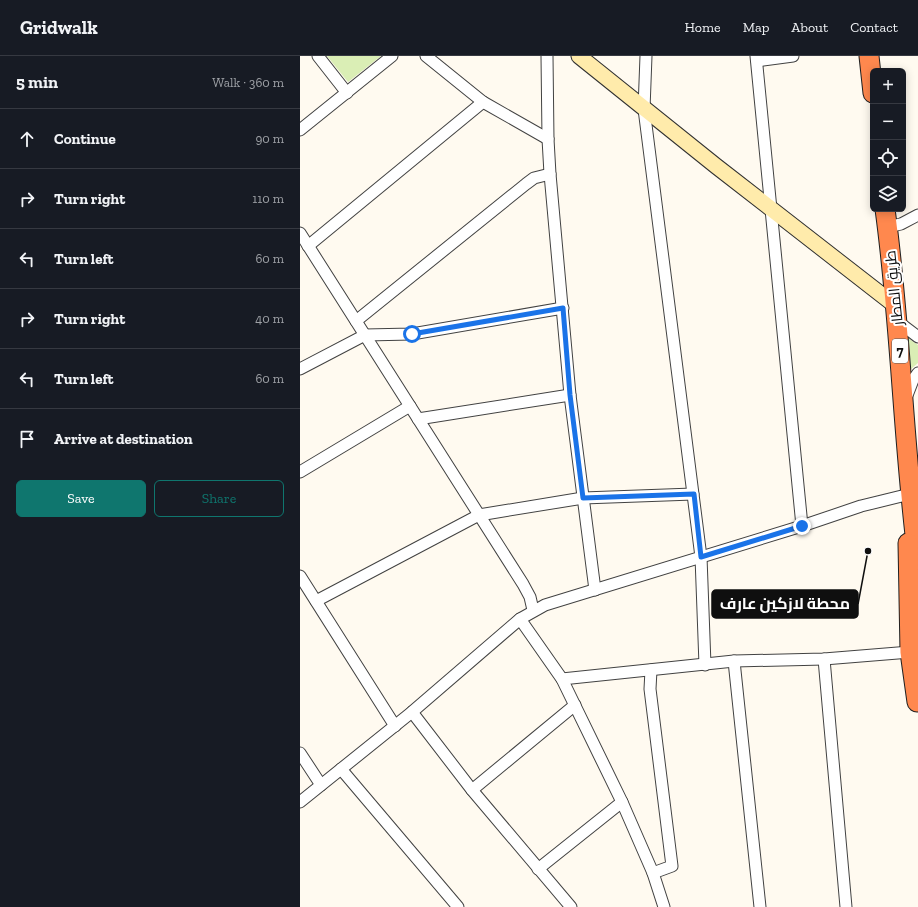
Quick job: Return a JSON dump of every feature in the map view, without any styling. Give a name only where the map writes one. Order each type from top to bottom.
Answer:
[{"type":"highway","points":[[869,56],[870,68]]},
{"type":"highway","name":"طريق المطار","points":[[886,218],[905,402],[910,494],[918,560]]},
{"type":"highway","points":[[915,534],[909,541],[907,548],[910,652],[918,699]]},
{"type":"street","points":[[318,56],[347,93]]},
{"type":"street","points":[[300,130],[392,56]]},
{"type":"street","points":[[426,56],[483,102],[548,139]]},
{"type":"street","points":[[547,56],[550,174],[570,395],[595,590]]},
{"type":"street","points":[[579,56],[771,209],[896,313],[918,337]]},
{"type":"street","points":[[646,56],[644,109],[701,557],[705,665]]},
{"type":"street","points":[[793,56],[757,58],[802,526]]},
{"type":"street","points":[[483,102],[303,241],[365,335],[527,591],[533,610]]},
{"type":"street","points":[[356,321],[526,184],[534,178],[550,174]]},
{"type":"street","points":[[886,218],[901,224],[918,215]]},
{"type":"street","points":[[300,369],[365,335],[412,334],[563,308]]},
{"type":"street","points":[[905,402],[912,380],[918,373]]},
{"type":"street","points":[[418,418],[570,395]]},
{"type":"street","points":[[300,472],[410,406]]},
{"type":"street","points":[[316,601],[479,515],[583,498],[694,494]]},
{"type":"street","points":[[300,802],[412,712],[520,619],[533,610],[868,504],[910,494]]},
{"type":"street","points":[[300,576],[395,726]]},
{"type":"street","points":[[520,619],[562,679],[622,802],[653,873],[664,907]]},
{"type":"street","points":[[562,679],[734,661],[824,659],[910,652]]},
{"type":"street","points":[[824,659],[846,907]]},
{"type":"street","points":[[734,661],[760,907]]},
{"type":"street","points":[[651,670],[650,689],[672,866],[653,873]]},
{"type":"street","points":[[472,790],[575,705]]},
{"type":"street","points":[[412,712],[472,790],[571,907]]},
{"type":"street","points":[[300,753],[321,785]]},
{"type":"street","points":[[341,769],[458,907]]},
{"type":"street","points":[[538,869],[622,802]]},
{"type":"green space","points":[[327,56],[381,56],[348,82]]},
{"type":"green space","points":[[908,338],[918,345],[918,363],[911,369]]},
{"type":"place","name":"محطة لازكين عارف","points":[[868,551]]},
{"type":"route","points":[[412,334],[563,308],[570,395],[583,498],[694,494],[701,557],[802,526]]}]
